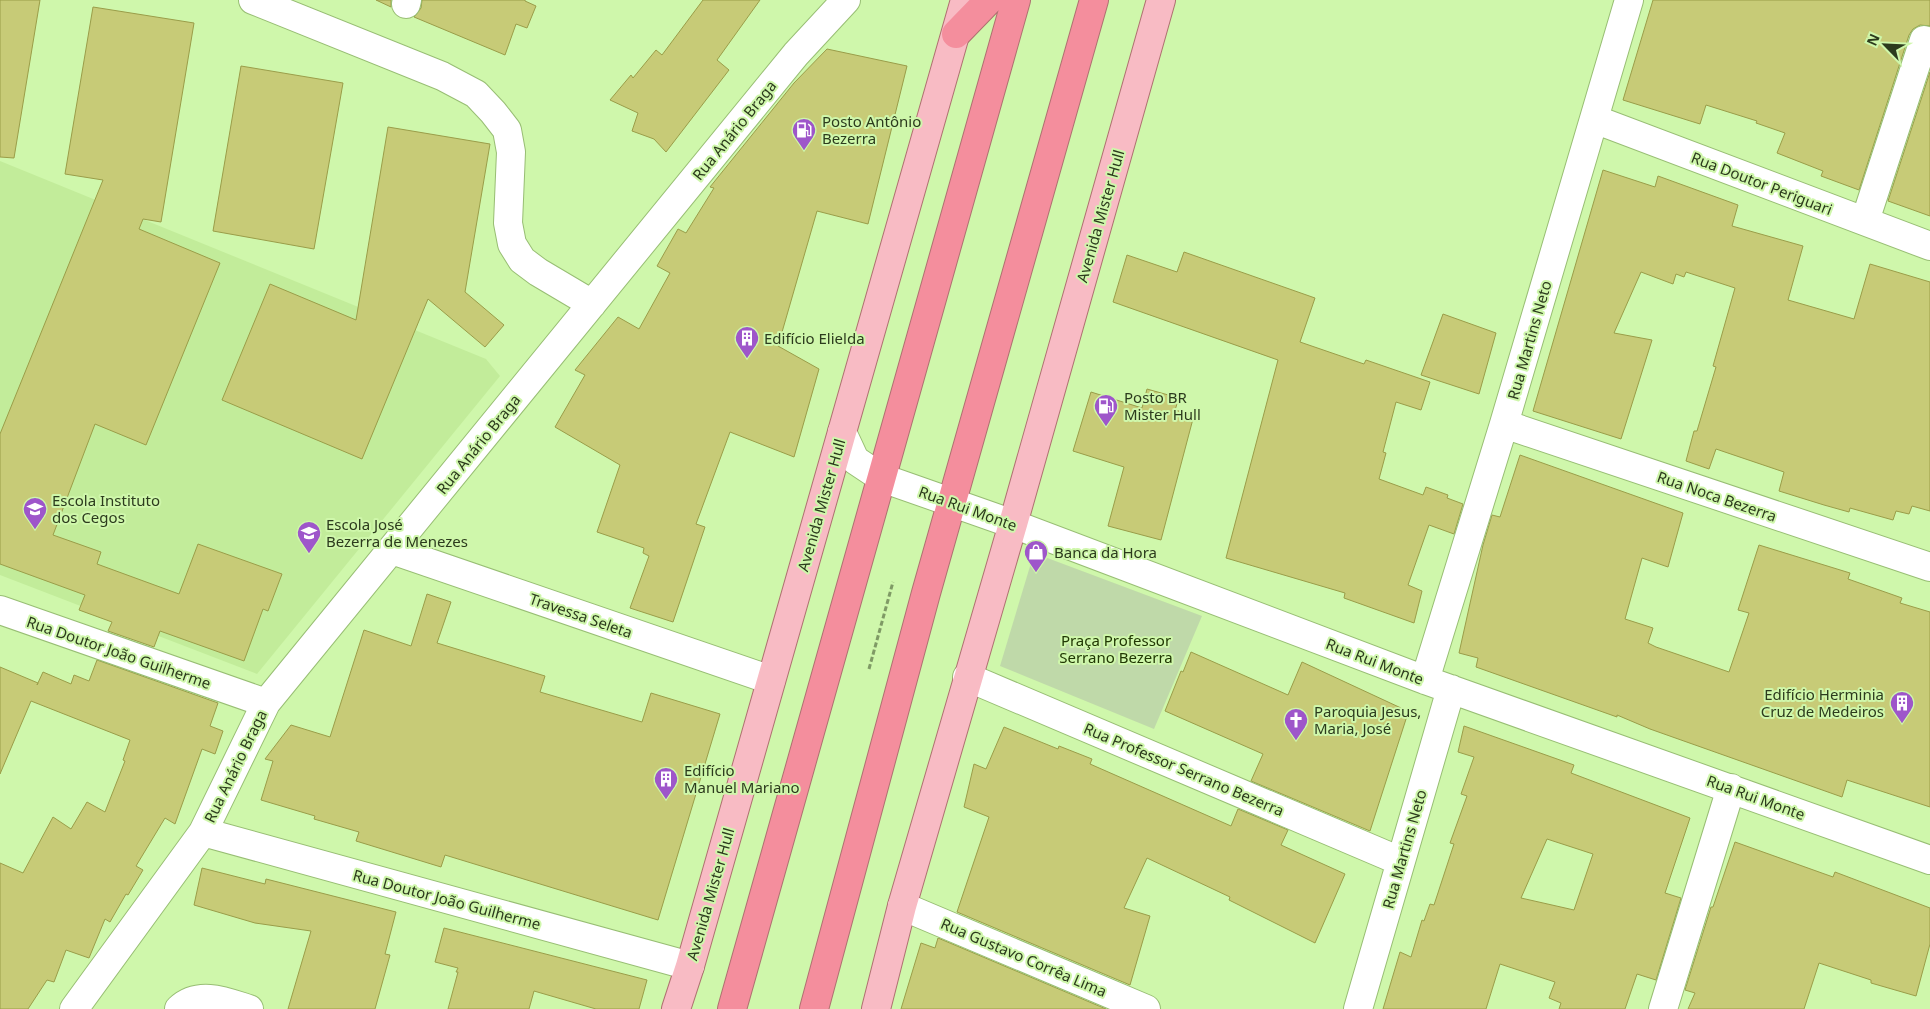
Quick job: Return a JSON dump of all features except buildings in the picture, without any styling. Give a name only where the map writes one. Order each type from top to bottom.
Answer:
[{"type":"highway","points":[[956,34],[989,0]]},
{"type":"highway","points":[[732,1009],[1016,0]]},
{"type":"highway","points":[[814,1009],[951,503],[1094,0]]},
{"type":"main road","name":"Avenida Mister Hull","points":[[676,1009],[690,966],[965,0]]},
{"type":"main road","name":"Avenida Mister Hull","points":[[876,1009],[902,906],[1013,524],[1161,0]]},
{"type":"street","points":[[253,0],[442,76],[476,94],[493,112],[506,130],[511,152],[508,223],[512,244],[522,260],[538,272],[592,304]]},
{"type":"street","name":"Rua Anário Braga","points":[[74,1009],[203,832],[266,703],[796,54],[846,0]]},
{"type":"street","name":"Rua Martins Neto","points":[[1425,680],[1504,424],[1629,0]]},
{"type":"street","points":[[1865,221],[1924,40]]},
{"type":"street","name":"Rua Doutor Periguari","points":[[1594,119],[1930,246]]},
{"type":"street","name":"Rua Noca Bezerra","points":[[1504,424],[1930,567]]},
{"type":"street","name":"Rua Rui Monte","points":[[842,432],[855,460],[882,478],[1013,524],[1425,680],[1930,860]]},
{"type":"street","name":"Travessa Seleta","points":[[392,550],[771,680]]},
{"type":"street","name":"Rua Doutor João Guilherme","points":[[0,610],[266,703]]},
{"type":"street","name":"Rua Professor Serrano Bezerra","points":[[967,677],[1400,861]]},
{"type":"street","name":"Rua Martins Neto","points":[[1358,1009],[1451,689]]},
{"type":"street","points":[[1663,1009],[1731,788]]},
{"type":"street","name":"Rua Doutor João Guilherme","points":[[203,832],[690,966]]},
{"type":"street","name":"Rua Gustavo Corrêa Lima","points":[[902,906],[1146,1009]]},
{"type":"street","points":[[179,1009],[185,1004],[212,998],[249,1009]]},
{"type":"path","points":[[869,669],[893,582]]},
{"type":"shaded area","points":[[0,161],[486,359],[500,376],[257,674],[0,575]]},
{"type":"green space","name":"Praça Professor Serrano Bezerra","points":[[1034,553],[1202,616],[1154,729],[1000,666]]},
{"type":"place","name":"Posto Antônio Bezerra","points":[[804,151]]},
{"type":"place","name":"Edifício Elielda","points":[[747,359]]},
{"type":"place","name":"Posto BR Mister Hull","points":[[1106,427]]},
{"type":"place","name":"Escola Instituto dos Cegos","points":[[35,530]]},
{"type":"place","name":"Escola José Bezerra de Menezes","points":[[309,554]]},
{"type":"place","name":"Banca da Hora","points":[[1036,573]]},
{"type":"place","name":"Edifício Herminia Cruz de Medeiros","points":[[1902,724]]},
{"type":"place","name":"Paroquia Jesus, Maria, José","points":[[1296,741]]},
{"type":"place","name":"Edifício Manuel Mariano","points":[[666,800]]}]
